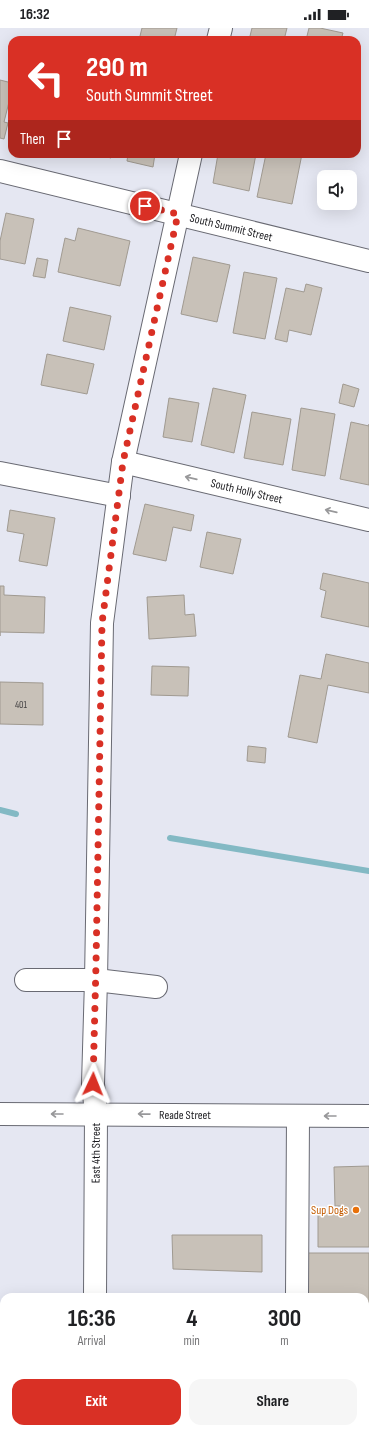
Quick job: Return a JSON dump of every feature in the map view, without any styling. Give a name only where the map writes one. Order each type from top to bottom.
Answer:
[{"type":"street","name":"East 4th Street","points":[[95,1293],[96,1114],[93,1084],[102,623],[123,462],[190,158]]},
{"type":"street","name":"South Summit Street","points":[[0,171],[369,261]]},
{"type":"street","name":"South Holly Street","points":[[123,462],[369,520]]},
{"type":"street","points":[[0,474],[119,496]]},
{"type":"street","points":[[26,980],[96,980],[156,987]]},
{"type":"street","name":"Reade Street","points":[[0,1114],[369,1116]]},
{"type":"street","points":[[297,1293],[298,1116]]},
{"type":"building","points":[[142,28],[177,28],[175,36],[140,36]]},
{"type":"building","points":[[252,28],[287,28],[285,36],[250,36]]},
{"type":"building","points":[[309,28],[320,28],[343,33],[342,36],[307,36]]},
{"type":"building","points":[[0,80],[8,82],[8,106],[4,122],[8,123],[4,139],[0,138]]},
{"type":"building","points":[[127,158],[154,158],[153,167],[127,161]]},
{"type":"building","points":[[217,158],[255,158],[249,191],[213,183]]},
{"type":"building","points":[[265,158],[301,158],[292,204],[257,197]]},
{"type":"building","points":[[6,213],[34,219],[25,264],[0,259],[0,241]]},
{"type":"building","points":[[78,228],[130,241],[120,286],[58,272],[65,238],[75,241]]},
{"type":"building","points":[[193,257],[230,265],[217,322],[181,314]]},
{"type":"building","points":[[37,258],[48,260],[45,278],[33,276]]},
{"type":"building","points":[[244,272],[277,278],[265,339],[233,333]]},
{"type":"building","points":[[306,284],[322,288],[311,335],[289,330],[287,342],[275,339],[286,288],[304,292]]},
{"type":"building","points":[[70,307],[111,316],[104,350],[63,341]]},
{"type":"building","points":[[47,354],[94,364],[87,394],[41,385]]},
{"type":"building","points":[[343,384],[359,389],[354,407],[339,403]]},
{"type":"building","points":[[213,388],[246,395],[234,453],[201,445]]},
{"type":"building","points":[[169,398],[199,403],[192,442],[163,437]]},
{"type":"building","points":[[301,408],[335,414],[325,476],[292,470]]},
{"type":"building","points":[[252,412],[291,419],[283,465],[244,458]]},
{"type":"building","points":[[351,422],[369,426],[369,485],[340,479]]},
{"type":"building","points":[[145,504],[194,515],[191,531],[173,527],[166,561],[133,554]]},
{"type":"building","points":[[10,510],[55,518],[47,566],[19,561],[24,534],[7,531]]},
{"type":"building","points":[[207,532],[241,539],[233,574],[200,567]]},
{"type":"building","points":[[323,573],[369,583],[369,627],[321,617],[326,591],[320,589]]},
{"type":"building","points":[[0,586],[4,586],[4,595],[45,597],[44,633],[0,632]]},
{"type":"building","points":[[184,595],[185,615],[194,614],[196,636],[149,639],[147,597]]},
{"type":"building","points":[[326,654],[369,663],[369,693],[328,685],[317,743],[288,737],[300,675],[321,679]]},
{"type":"building","points":[[152,666],[189,667],[188,696],[151,695]]},
{"type":"building","points":[[0,682],[43,683],[43,725],[0,724]]},
{"type":"building","points":[[248,746],[266,748],[265,763],[247,761]]},
{"type":"building","name":"Sup Dogs","points":[[369,1166],[369,1247],[318,1247],[318,1214],[344,1213],[344,1206],[335,1206],[334,1167]]},
{"type":"building","points":[[172,1235],[262,1235],[262,1272],[173,1269]]},
{"type":"building","points":[[308,1253],[369,1253],[369,1293],[308,1293]]},
{"type":"waterway","points":[[0,810],[16,814]]},
{"type":"waterway","points":[[170,838],[369,871]]},
{"type":"place","name":"Sup Dogs","points":[[356,1210]]},
{"type":"route","points":[[93,1084],[102,623],[123,462],[178,214],[145,206]]}]
